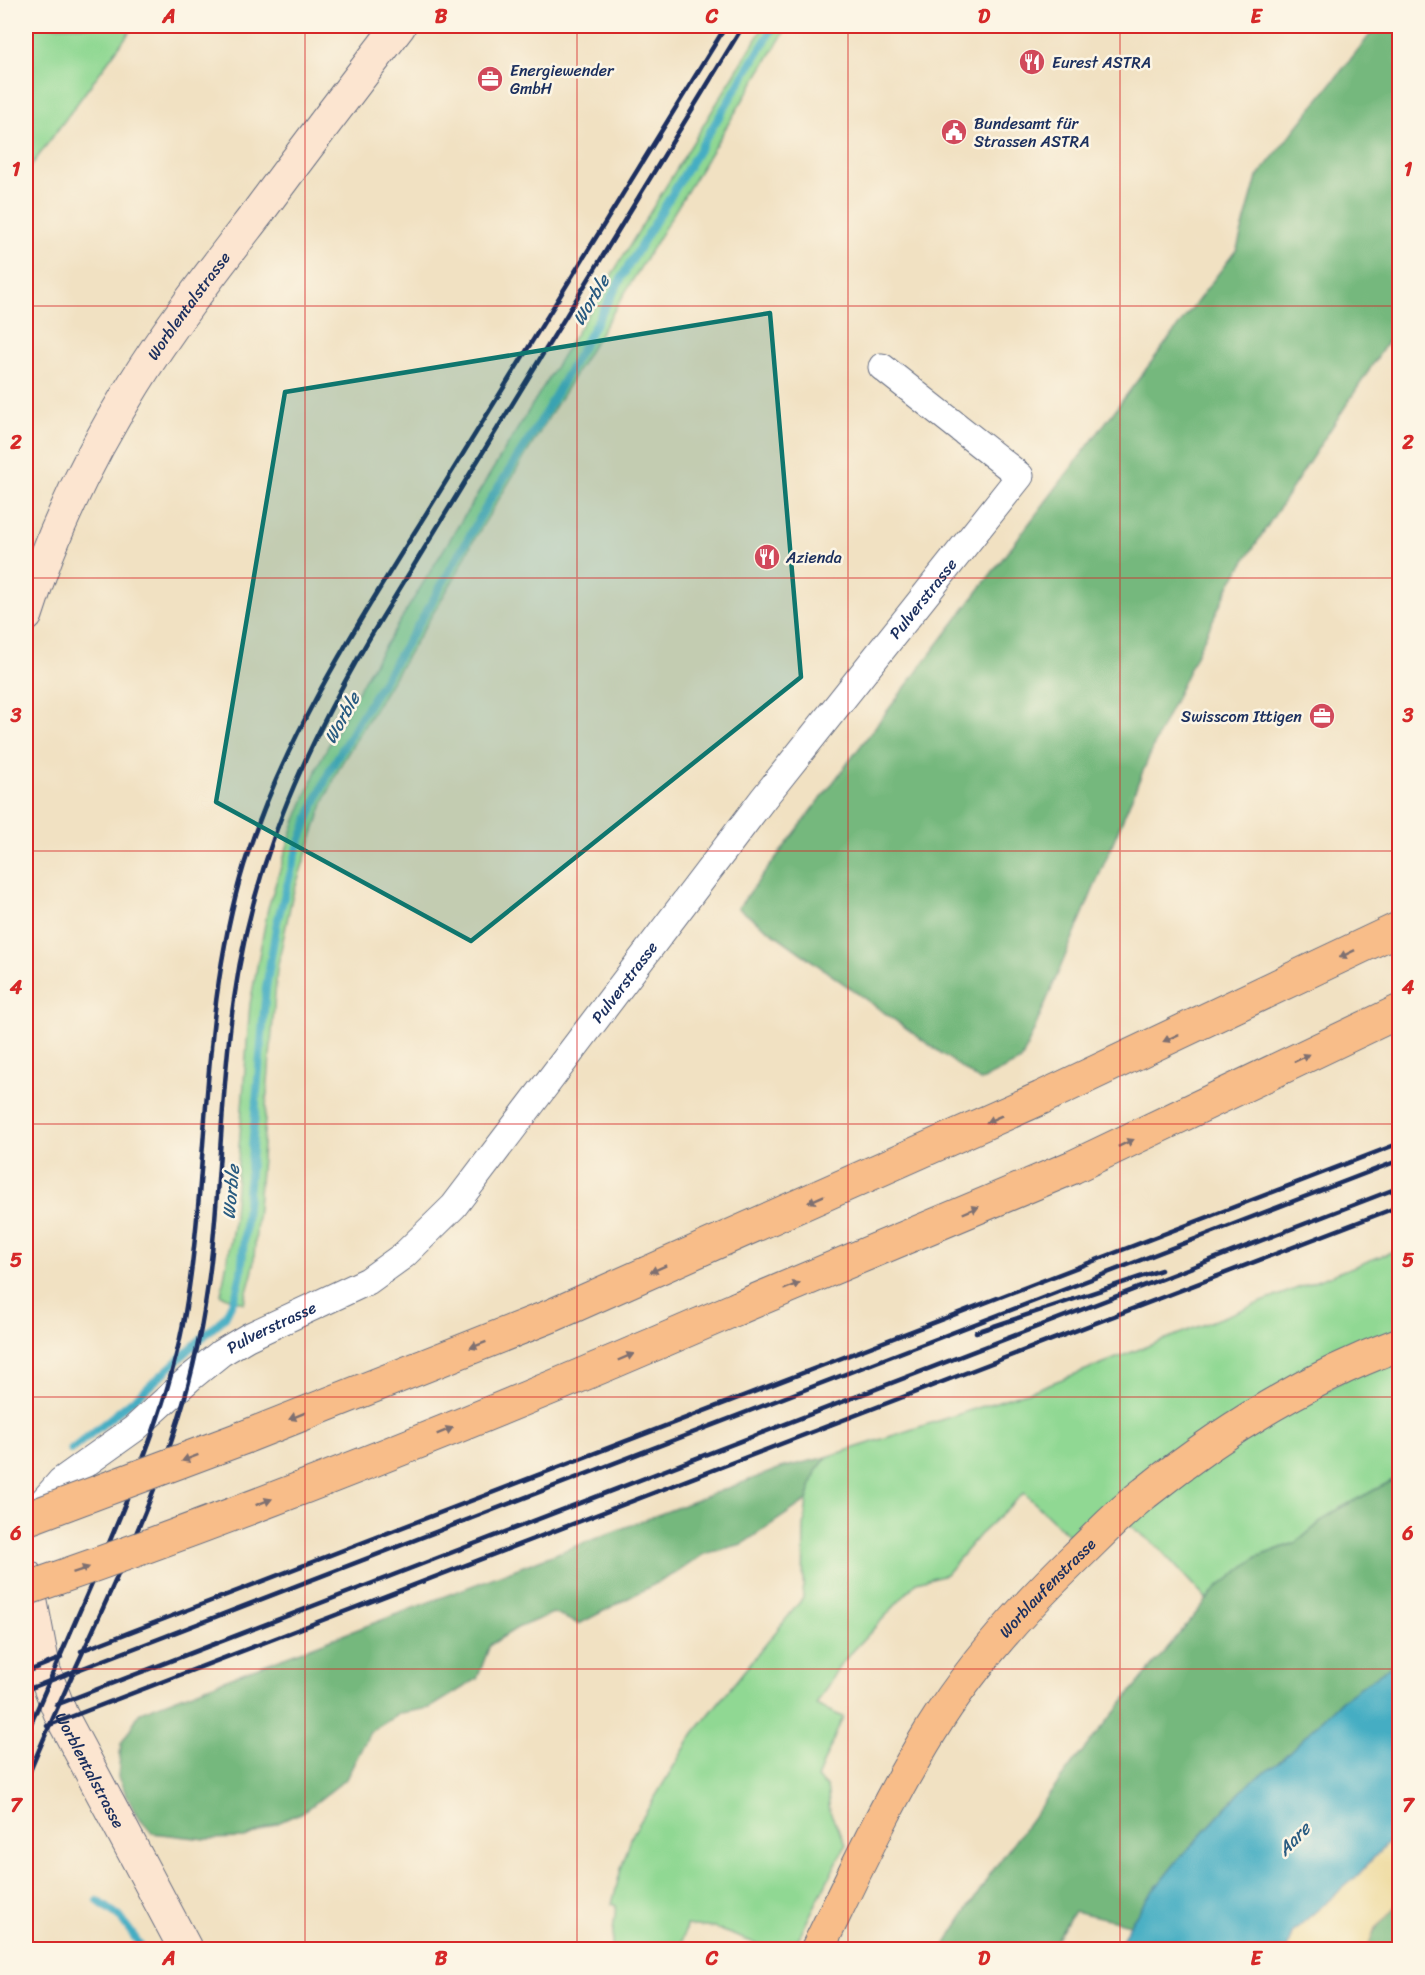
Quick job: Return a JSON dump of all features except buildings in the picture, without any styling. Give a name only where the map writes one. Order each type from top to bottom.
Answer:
[{"type":"main road","name":"Worblentalstrasse","points":[[26,615],[41,571],[68,507],[106,432],[134,384],[219,263],[399,26]]},
{"type":"main road","points":[[26,1520],[553,1315],[1041,1098],[1400,928]]},
{"type":"main road","points":[[26,1589],[118,1557],[581,1377],[738,1308],[1073,1167],[1400,1011]]},
{"type":"main road","name":"Worblaufenstrasse","points":[[817,1950],[871,1839],[931,1731],[990,1648],[1035,1597],[1144,1494],[1221,1437],[1319,1380],[1400,1344]]},
{"type":"main road","name":"Worblentalstrasse","points":[[26,1576],[44,1671],[61,1715],[186,1950]]},
{"type":"street","name":"Pulverstrasse","points":[[26,1520],[61,1481],[134,1429],[221,1353],[248,1337],[369,1281],[404,1256],[454,1206],[763,799],[1020,476],[882,367]]},
{"type":"highlighted area","points":[[770,313],[801,677],[471,941],[216,802],[285,392]]},
{"type":"green space","points":[[26,26],[134,26],[26,173]]},
{"type":"green space","points":[[764,26],[788,26],[472,543],[457,574],[340,766],[323,804],[292,897],[277,969],[253,1270],[244,1303],[221,1295],[233,1227],[250,1004],[268,908],[294,825],[320,761],[367,675]]},
{"type":"green space","points":[[1377,26],[1399,26],[1399,324],[1231,582],[1159,733],[1021,1061],[980,1081],[738,908],[1237,249],[1257,177]]},
{"type":"green space","points":[[1399,1249],[1399,1329],[1133,1483],[1070,1536],[1024,1493],[979,1535],[946,1574],[917,1582],[839,1666],[816,1705],[843,1717],[817,1778],[827,1787],[830,1812],[846,1844],[793,1949],[771,1949],[714,1928],[686,1925],[681,1949],[611,1950],[616,1906],[612,1904],[632,1835],[694,1733],[803,1598],[804,1527],[807,1500],[816,1471],[827,1457],[1039,1388]]},
{"type":"green space","points":[[1399,1346],[1399,1477],[1333,1512],[1297,1542],[1257,1557],[1216,1589],[1207,1600],[1158,1547],[1119,1517]]},
{"type":"green space","points":[[827,1457],[816,1471],[807,1500],[742,1544],[704,1554],[676,1573],[579,1624],[553,1613],[517,1628],[490,1645],[477,1679],[430,1708],[400,1713],[370,1732],[346,1779],[306,1810],[245,1838],[205,1839],[152,1833],[135,1812],[118,1777],[121,1744],[140,1712],[781,1468]]},
{"type":"green space","points":[[1399,1477],[1399,1660],[1342,1700],[1278,1763],[1248,1784],[1177,1861],[1130,1924],[1074,1911],[1050,1949],[942,1950],[991,1873],[1073,1763],[1216,1589],[1257,1557],[1297,1542],[1333,1512]]},
{"type":"green space","points":[[1399,1901],[1399,1949],[1367,1950],[1376,1929]]},
{"type":"sand","points":[[1399,1830],[1399,1901],[1375,1928],[1367,1949],[1287,1950],[1293,1931],[1357,1876]]},
{"type":"water","name":"Aare","points":[[1399,1660],[1399,1830],[1357,1876],[1293,1931],[1287,1949],[1118,1949],[1130,1924],[1149,1896],[1177,1861],[1248,1784],[1278,1763],[1342,1700]]},
{"type":"waterway","name":"Worble","points":[[71,1450],[144,1391],[225,1317],[236,1295],[241,1274],[266,988],[277,922],[297,850],[311,812],[330,770],[359,720],[427,610],[490,500],[540,422],[626,270],[774,26]]},
{"type":"waterway","name":"Worble","points":[[98,1901],[120,1917],[144,1950]]},
{"type":"railway","points":[[26,1735],[126,1501],[150,1440],[170,1377],[185,1313],[193,1257],[207,1088],[220,975],[230,920],[244,865],[262,814],[283,764],[332,668],[726,26]]},
{"type":"railway","points":[[26,1781],[144,1514],[183,1405],[197,1348],[211,1261],[229,1043],[242,950],[267,857],[283,812],[322,726],[369,639],[743,26]]},
{"type":"railway","points":[[81,1651],[1400,1143]]},
{"type":"railway","points":[[26,1690],[1400,1160]]},
{"type":"railway","points":[[56,1705],[1400,1187]]},
{"type":"railway","points":[[47,1726],[1400,1206]]},
{"type":"railway","points":[[976,1332],[1161,1270]]},
{"type":"railway","points":[[26,1672],[61,1658]]},
{"type":"place","name":"Eurest ASTRA","points":[[1032,62]]},
{"type":"place","name":"Energiewender GmbH","points":[[490,79]]},
{"type":"place","name":"Bundesamt für Strassen ASTRA","points":[[954,132]]},
{"type":"place","name":"Azienda","points":[[767,557]]},
{"type":"place","name":"Swisscom Ittigen","points":[[1322,716]]}]
